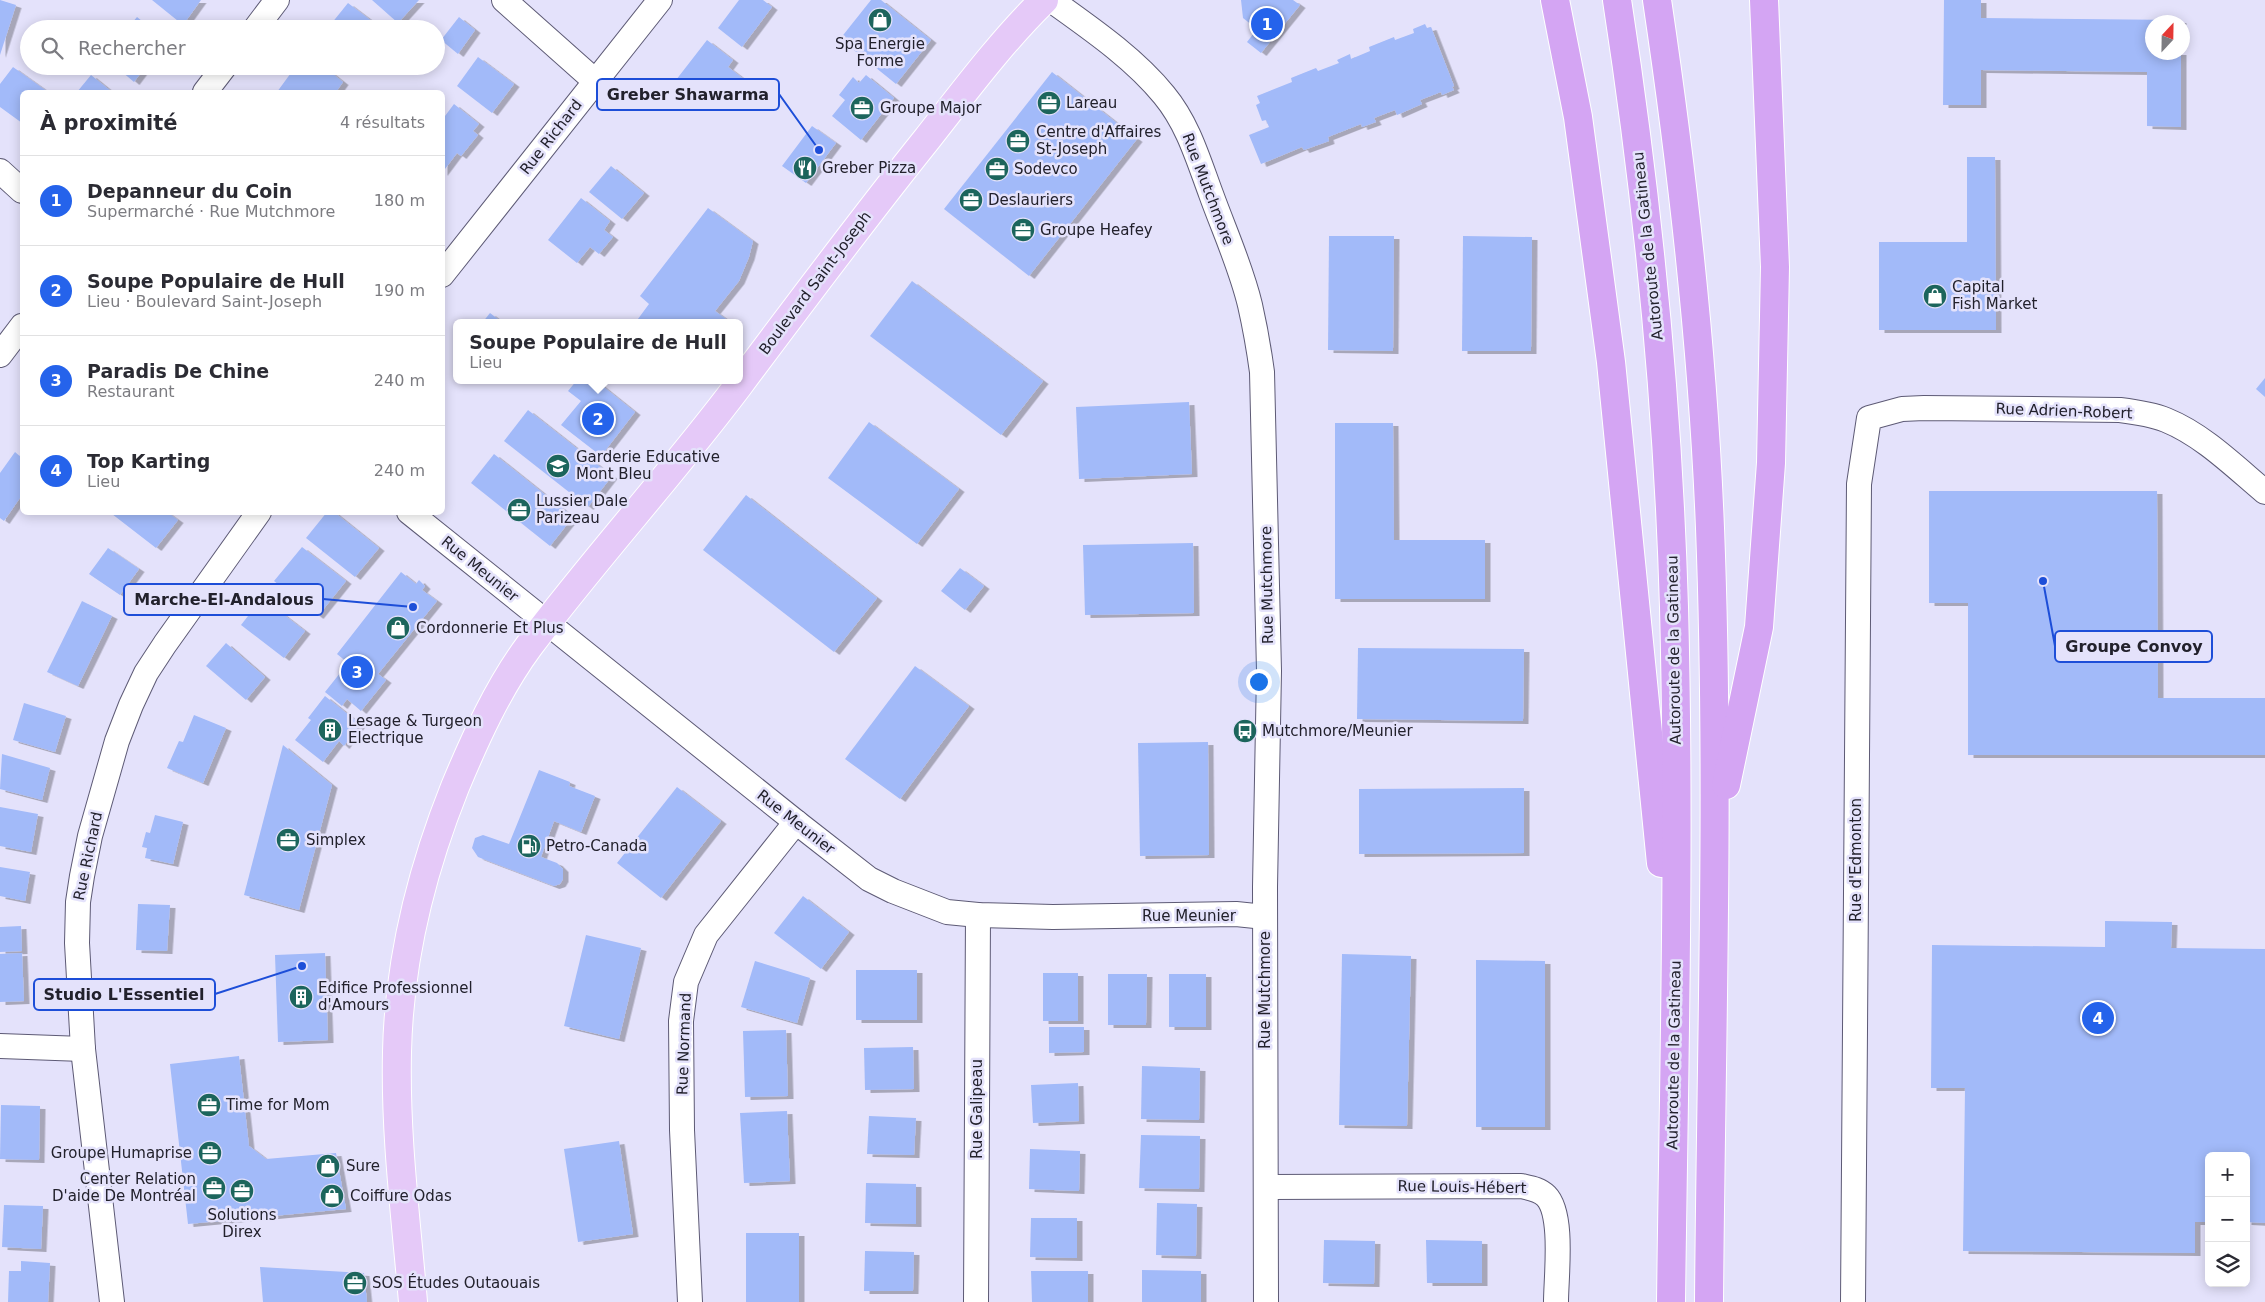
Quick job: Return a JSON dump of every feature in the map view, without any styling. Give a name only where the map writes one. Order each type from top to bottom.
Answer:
[{"type":"highway","points":[[1554,0],[1578,117],[1611,362],[1635,622],[1674,993]]},
{"type":"highway","name":"Autoroute de la Gatineau","points":[[1617,0],[1638,146],[1652,280],[1670,515],[1676,710],[1671,1302]]},
{"type":"highway","points":[[1657,0],[1686,221],[1700,377],[1711,562],[1714,736],[1709,1302]]},
{"type":"highway","points":[[1713,846],[1759,627],[1769,502],[1775,266],[1764,0]]},
{"type":"main road","name":"Boulevard Saint-Joseph","points":[[743,378],[829,263],[945,116],[1024,20],[1044,0]]},
{"type":"main road","name":"Boulevard Saint-Joseph","points":[[413,1302],[397,1100],[398,1035],[406,953],[428,860],[469,754],[496,700],[523,656],[738,384]]},
{"type":"street","points":[[262,20],[277,0]]},
{"type":"street","points":[[504,0],[595,81]]},
{"type":"street","name":"Rue Richard","points":[[445,271],[660,0]]},
{"type":"street","name":"Rue Mutchmore","points":[[1051,0],[1085,24],[1136,67],[1172,105],[1192,141],[1250,303],[1262,372],[1269,671],[1265,917],[1266,1302]]},
{"type":"street","points":[[207,90],[218,75]]},
{"type":"street","points":[[0,171],[20,189]]},
{"type":"street","points":[[0,355],[20,329]]},
{"type":"street","name":"Rue Adrien-Robert","points":[[1870,418],[1902,409],[1924,408],[2120,410],[2145,413],[2165,419],[2203,441],[2265,492]]},
{"type":"street","name":"Rue d'Edmonton","points":[[1853,1302],[1859,484],[1870,418]]},
{"type":"street","name":"Rue Richard","points":[[112,1302],[83,1049],[77,943],[78,902],[90,836],[117,741],[146,673],[179,623],[257,515]]},
{"type":"street","name":"Rue Meunier","points":[[413,515],[796,822],[870,879],[893,892],[947,912],[978,915],[1053,917],[1236,914],[1265,917]]},
{"type":"street","name":"Rue Normand","points":[[690,1302],[682,1130],[681,1021],[686,982],[706,935],[796,822]]},
{"type":"street","name":"Rue Galipeau","points":[[976,1302],[978,915]]},
{"type":"street","points":[[0,1046],[83,1049]]},
{"type":"street","name":"Rue Louis-Hébert","points":[[1267,1187],[1521,1186],[1537,1190],[1550,1202],[1556,1220],[1556,1302]]},
{"type":"building","points":[[0,0],[16,5],[0,55]]},
{"type":"building","points":[[152,0],[201,0],[187,20],[177,20]]},
{"type":"building","points":[[372,0],[419,0],[401,20],[395,20]]},
{"type":"building","points":[[739,0],[763,0],[772,7],[742,47],[718,28]]},
{"type":"building","points":[[871,0],[881,0],[931,40],[896,84],[840,39]]},
{"type":"building","points":[[1241,0],[1293,0],[1300,5],[1261,53],[1247,42],[1257,29],[1243,18]]},
{"type":"building","points":[[1944,0],[1981,0],[1981,18],[2145,20],[2145,60],[2181,60],[2181,127],[2147,126],[2147,72],[1981,70],[1981,105],[1943,105]]},
{"type":"building","points":[[348,3],[370,20],[334,20]]},
{"type":"building","points":[[459,17],[475,30],[458,54],[445,43],[445,35]]},
{"type":"building","points":[[1425,24],[1427,28],[1431,27],[1454,90],[1442,95],[1441,92],[1420,100],[1422,104],[1397,115],[1395,110],[1374,118],[1376,122],[1362,127],[1361,124],[1328,137],[1329,141],[1304,150],[1302,147],[1261,164],[1249,135],[1269,127],[1266,120],[1262,121],[1256,105],[1260,103],[1257,96],[1292,82],[1291,78],[1316,68],[1318,71],[1339,63],[1337,60],[1350,54],[1351,59],[1370,51],[1369,47],[1394,37],[1395,40],[1414,33],[1413,29]]},
{"type":"building","points":[[707,40],[733,60],[728,67],[745,80],[732,96],[715,83],[702,100],[676,80]]},
{"type":"building","points":[[478,57],[514,84],[492,113],[457,86]]},
{"type":"building","points":[[13,67],[20,72],[20,75],[24,75],[45,90],[20,90],[20,122],[0,107],[0,84]]},
{"type":"building","points":[[1052,72],[1137,139],[1029,276],[944,209]]},
{"type":"building","points":[[91,75],[110,90],[79,90]]},
{"type":"building","points":[[126,75],[139,75],[134,82]]},
{"type":"building","points":[[289,75],[334,75],[343,82],[337,90],[278,90]]},
{"type":"building","name":"Groupe Major","points":[[866,75],[894,98],[861,140],[832,116],[845,100],[839,95],[853,77],[859,83]]},
{"type":"building","points":[[454,104],[479,124],[473,131],[478,135],[461,156],[457,153],[445,169],[445,116]]},
{"type":"building","points":[[812,126],[836,143],[806,183],[782,166]]},
{"type":"building","points":[[1967,157],[1995,157],[1996,330],[1879,330],[1879,242],[1967,242]]},
{"type":"building","points":[[611,166],[644,193],[622,219],[589,192]]},
{"type":"building","points":[[581,198],[610,221],[604,230],[613,237],[599,254],[590,247],[577,263],[548,240]]},
{"type":"building","points":[[708,208],[753,241],[749,257],[739,281],[715,311],[726,319],[638,319],[649,304],[640,296]]},
{"type":"building","points":[[1329,236],[1394,236],[1393,351],[1328,350]]},
{"type":"building","points":[[1463,236],[1532,237],[1531,351],[1462,351]]},
{"type":"building","points":[[912,281],[1043,381],[1001,435],[870,336]]},
{"type":"building","points":[[490,313],[498,319],[485,319]]},
{"type":"building","points":[[2265,378],[2265,397],[2256,389]]},
{"type":"building","points":[[574,384],[600,384],[635,412],[601,456],[561,425],[581,401],[568,391]]},
{"type":"building","points":[[1189,402],[1192,474],[1079,479],[1076,407]]},
{"type":"building","points":[[528,410],[612,476],[588,507],[504,441]]},
{"type":"building","points":[[869,422],[959,489],[917,544],[828,478]]},
{"type":"building","points":[[1335,423],[1393,423],[1394,540],[1485,540],[1485,599],[1335,599]]},
{"type":"building","points":[[15,452],[20,456],[20,498],[4,521],[0,518],[0,473]]},
{"type":"building","points":[[494,454],[573,517],[550,546],[471,483]]},
{"type":"building","points":[[1929,491],[2157,491],[2158,698],[2265,698],[2265,755],[1968,755],[1968,603],[1929,603]]},
{"type":"building","points":[[746,495],[877,598],[834,652],[703,550]]},
{"type":"building","points":[[113,515],[171,515],[178,520],[156,548]]},
{"type":"building","points":[[325,515],[338,515],[379,548],[355,577],[306,538]]},
{"type":"building","points":[[1193,543],[1194,613],[1085,615],[1083,545]]},
{"type":"building","points":[[302,547],[346,581],[318,616],[274,581]]},
{"type":"building","points":[[108,548],[139,569],[120,595],[89,574]]},
{"type":"building","points":[[960,568],[984,586],[965,610],[941,591]]},
{"type":"building","points":[[401,572],[416,584],[419,580],[425,586],[422,590],[437,601],[378,674],[386,680],[361,711],[347,699],[342,706],[325,692],[348,663],[337,654]]},
{"type":"building","points":[[262,598],[305,631],[284,658],[241,625]]},
{"type":"building","points":[[82,601],[112,616],[78,686],[47,672]]},
{"type":"building","points":[[226,643],[265,677],[246,700],[206,666]]},
{"type":"building","points":[[1358,648],[1524,649],[1523,721],[1357,719]]},
{"type":"building","points":[[915,666],[969,706],[900,799],[845,759]]},
{"type":"building","name":"Lesage & Turgeon Electrique","points":[[325,696],[360,724],[344,746],[339,741],[323,762],[295,740],[311,720],[308,718]]},
{"type":"building","points":[[24,703],[66,716],[55,752],[13,740]]},
{"type":"building","points":[[194,715],[226,728],[203,783],[167,768],[179,741],[183,742]]},
{"type":"building","points":[[1208,742],[1209,855],[1140,856],[1138,743]]},
{"type":"building","name":"Simplex","points":[[283,745],[332,785],[299,910],[244,895]]},
{"type":"building","points":[[2,754],[50,768],[42,800],[0,789]]},
{"type":"building","points":[[539,770],[570,782],[569,786],[595,796],[581,832],[554,821],[541,857],[557,863],[563,869],[563,879],[560,884],[554,886],[478,857],[472,848],[475,838],[483,835],[509,844]]},
{"type":"building","points":[[677,787],[721,821],[661,898],[617,863]]},
{"type":"building","points":[[1524,788],[1524,853],[1359,854],[1359,789]]},
{"type":"building","points":[[0,807],[38,814],[31,852],[0,846]]},
{"type":"building","points":[[155,815],[183,822],[173,864],[145,858],[147,848],[142,847],[146,832],[150,833]]},
{"type":"building","points":[[0,867],[30,872],[25,901],[0,896]]},
{"type":"building","points":[[803,896],[849,932],[821,969],[774,933]]},
{"type":"building","points":[[138,904],[170,905],[167,951],[136,950]]},
{"type":"building","points":[[2105,921],[2172,922],[2171,948],[2265,949],[2265,1223],[2250,1222],[2250,1152],[2205,1152],[2205,1222],[2195,1222],[2195,1253],[1963,1251],[1965,1088],[1931,1088],[1932,945],[2105,947]]},
{"type":"building","points":[[21,926],[22,951],[0,952],[0,927]]},
{"type":"building","points":[[586,935],[641,948],[619,1039],[564,1026]]},
{"type":"building","points":[[22,953],[24,1001],[0,1002],[0,954]]},
{"type":"building","name":"Edifice Professionnel d'Amours","points":[[325,953],[328,1040],[278,1042],[275,955]]},
{"type":"building","points":[[1342,954],[1411,956],[1407,1126],[1339,1125]]},
{"type":"building","points":[[1476,960],[1545,961],[1545,1127],[1476,1127]]},
{"type":"building","points":[[755,961],[810,978],[797,1023],[741,1007]]},
{"type":"building","points":[[856,970],[917,970],[917,1020],[856,1020]]},
{"type":"building","points":[[1043,973],[1078,973],[1078,1021],[1043,1021]]},
{"type":"building","points":[[1108,974],[1147,974],[1146,1025],[1108,1025]]},
{"type":"building","points":[[1169,974],[1206,974],[1206,1027],[1169,1027]]},
{"type":"building","points":[[1049,1027],[1084,1027],[1084,1052],[1049,1053]]},
{"type":"building","points":[[786,1030],[788,1096],[745,1097],[743,1031]]},
{"type":"building","points":[[913,1047],[914,1089],[865,1090],[864,1048]]},
{"type":"building","name":"Time for Mom","points":[[239,1056],[249,1146],[266,1159],[336,1153],[346,1209],[188,1224],[170,1064]]},
{"type":"building","points":[[1142,1066],[1200,1068],[1199,1120],[1141,1119]]},
{"type":"building","points":[[1078,1083],[1079,1121],[1033,1123],[1031,1085]]},
{"type":"building","points":[[1,1105],[40,1106],[39,1160],[0,1159]]},
{"type":"building","points":[[787,1111],[790,1181],[744,1183],[740,1113]]},
{"type":"building","points":[[869,1116],[916,1118],[914,1155],[867,1154]]},
{"type":"building","points":[[1141,1135],[1200,1136],[1199,1189],[1139,1188]]},
{"type":"building","points":[[619,1141],[633,1234],[578,1242],[564,1149]]},
{"type":"building","points":[[1030,1149],[1080,1151],[1079,1191],[1029,1189]]},
{"type":"building","points":[[866,1183],[916,1184],[916,1224],[865,1223]]},
{"type":"building","points":[[1157,1203],[1197,1204],[1196,1256],[1156,1255]]},
{"type":"building","points":[[4,1205],[43,1206],[41,1249],[2,1247]]},
{"type":"building","points":[[1031,1218],[1077,1218],[1077,1258],[1030,1257]]},
{"type":"building","points":[[746,1233],[799,1233],[799,1302],[746,1302]]},
{"type":"building","points":[[1324,1240],[1375,1241],[1374,1284],[1323,1283]]},
{"type":"building","points":[[1426,1240],[1482,1241],[1482,1283],[1427,1283]]},
{"type":"building","points":[[865,1251],[914,1252],[913,1291],[864,1291]]},
{"type":"building","points":[[21,1261],[50,1263],[48,1302],[8,1302],[9,1271],[21,1271]]},
{"type":"building","points":[[260,1267],[364,1273],[367,1302],[263,1302]]},
{"type":"building","points":[[1142,1270],[1201,1271],[1201,1302],[1142,1302]]},
{"type":"building","points":[[1031,1271],[1088,1271],[1088,1302],[1032,1302]]},
{"type":"place","name":"Spa Energie Forme","points":[[880,20]]},
{"type":"place","name":"Depanneur du Coin","points":[[1267,24]]},
{"type":"place","name":"Lareau","points":[[1049,103]]},
{"type":"place","name":"Groupe Major","points":[[862,108]]},
{"type":"place","name":"Centre d'Affaires St-Joseph","points":[[1018,141]]},
{"type":"place","name":"Greber Shawarma","points":[[819,150]]},
{"type":"place","name":"Greber Pizza","points":[[805,168]]},
{"type":"place","name":"Sodevco","points":[[997,169]]},
{"type":"place","name":"Deslauriers","points":[[971,200]]},
{"type":"place","name":"Groupe Heafey","points":[[1023,230]]},
{"type":"place","name":"Capital Fish Market","points":[[1935,296]]},
{"type":"place","name":"Soupe Populaire de Hull","points":[[598,419]]},
{"type":"place","name":"Garderie Educative Mont Bleu","points":[[558,466]]},
{"type":"place","name":"Lussier Dale Parizeau","points":[[519,510]]},
{"type":"place","name":"Groupe Convoy","points":[[2043,581]]},
{"type":"place","name":"Marche-El-Andalous","points":[[413,607]]},
{"type":"place","name":"Cordonnerie Et Plus","points":[[398,628]]},
{"type":"place","name":"Paradis De Chine","points":[[357,672]]},
{"type":"place","name":"Lesage & Turgeon Electrique","points":[[330,730]]},
{"type":"place","name":"Mutchmore/Meunier","points":[[1245,731]]},
{"type":"place","name":"Simplex","points":[[288,840]]},
{"type":"place","name":"Petro-Canada","points":[[529,846]]},
{"type":"place","name":"Studio L'Essentiel","points":[[302,966]]},
{"type":"place","name":"Edifice Professionnel d'Amours","points":[[301,997]]},
{"type":"place","name":"Top Karting","points":[[2098,1018]]},
{"type":"place","name":"Time for Mom","points":[[209,1105]]},
{"type":"place","name":"Groupe Humaprise","points":[[210,1153]]},
{"type":"place","name":"Sure","points":[[328,1166]]},
{"type":"place","name":"Center Relation D'aide De Montréal","points":[[214,1188]]},
{"type":"place","name":"Solutions Direx","points":[[242,1191]]},
{"type":"place","name":"Coiffure Odas","points":[[332,1196]]},
{"type":"place","name":"SOS Études Outaouais","points":[[355,1283]]}]
